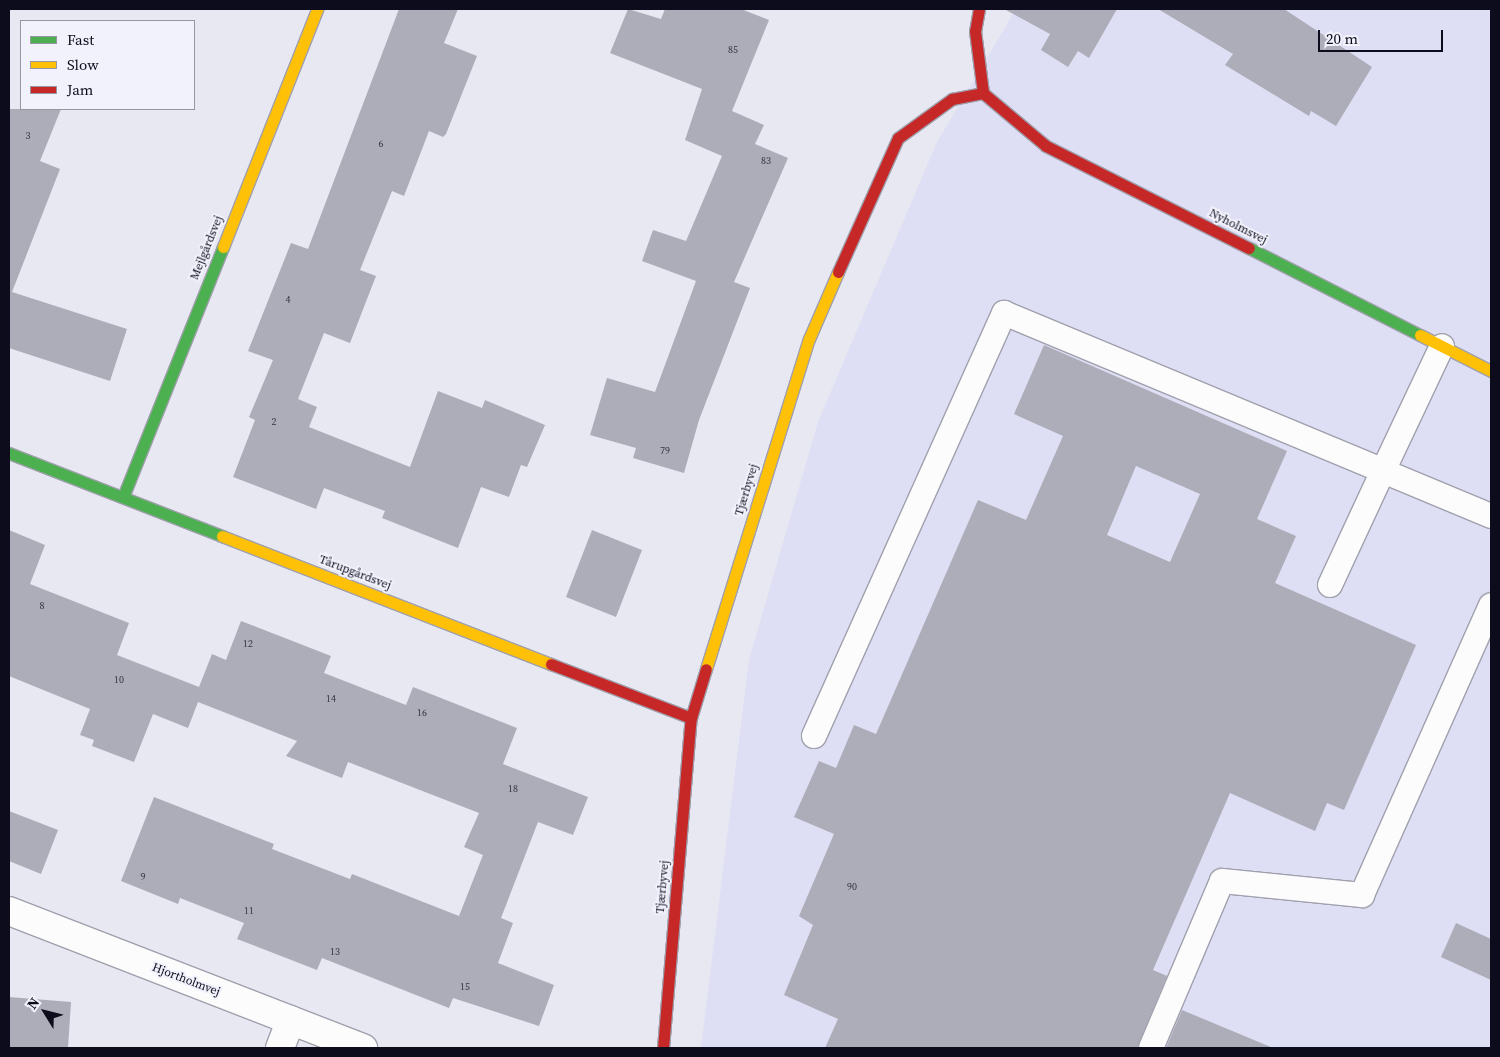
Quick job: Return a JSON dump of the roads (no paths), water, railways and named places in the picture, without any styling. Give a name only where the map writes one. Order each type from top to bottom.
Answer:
[{"type":"street","name":"Mejlgårdsvej","points":[[123,497],[318,9]]},
{"type":"street","points":[[980,9],[975,31],[983,92]]},
{"type":"street","name":"Nyholmsvej","points":[[983,92],[1046,146],[1491,371]]},
{"type":"street","name":"Tjærbyvej","points":[[663,1048],[691,718],[809,339],[898,138],[952,99],[983,92]]},
{"type":"street","name":"Tårupgårdsvej","points":[[9,453],[691,718]]},
{"type":"street","name":"Hjortholmvej","points":[[9,911],[363,1048]]},
{"type":"street","points":[[280,1048],[291,1020]]},
{"type":"lane","points":[[814,736],[1004,313],[1491,516]]},
{"type":"lane","points":[[1330,585],[1442,346]]},
{"type":"lane","points":[[1151,1048],[1222,881],[1362,895],[1491,605]]}]
